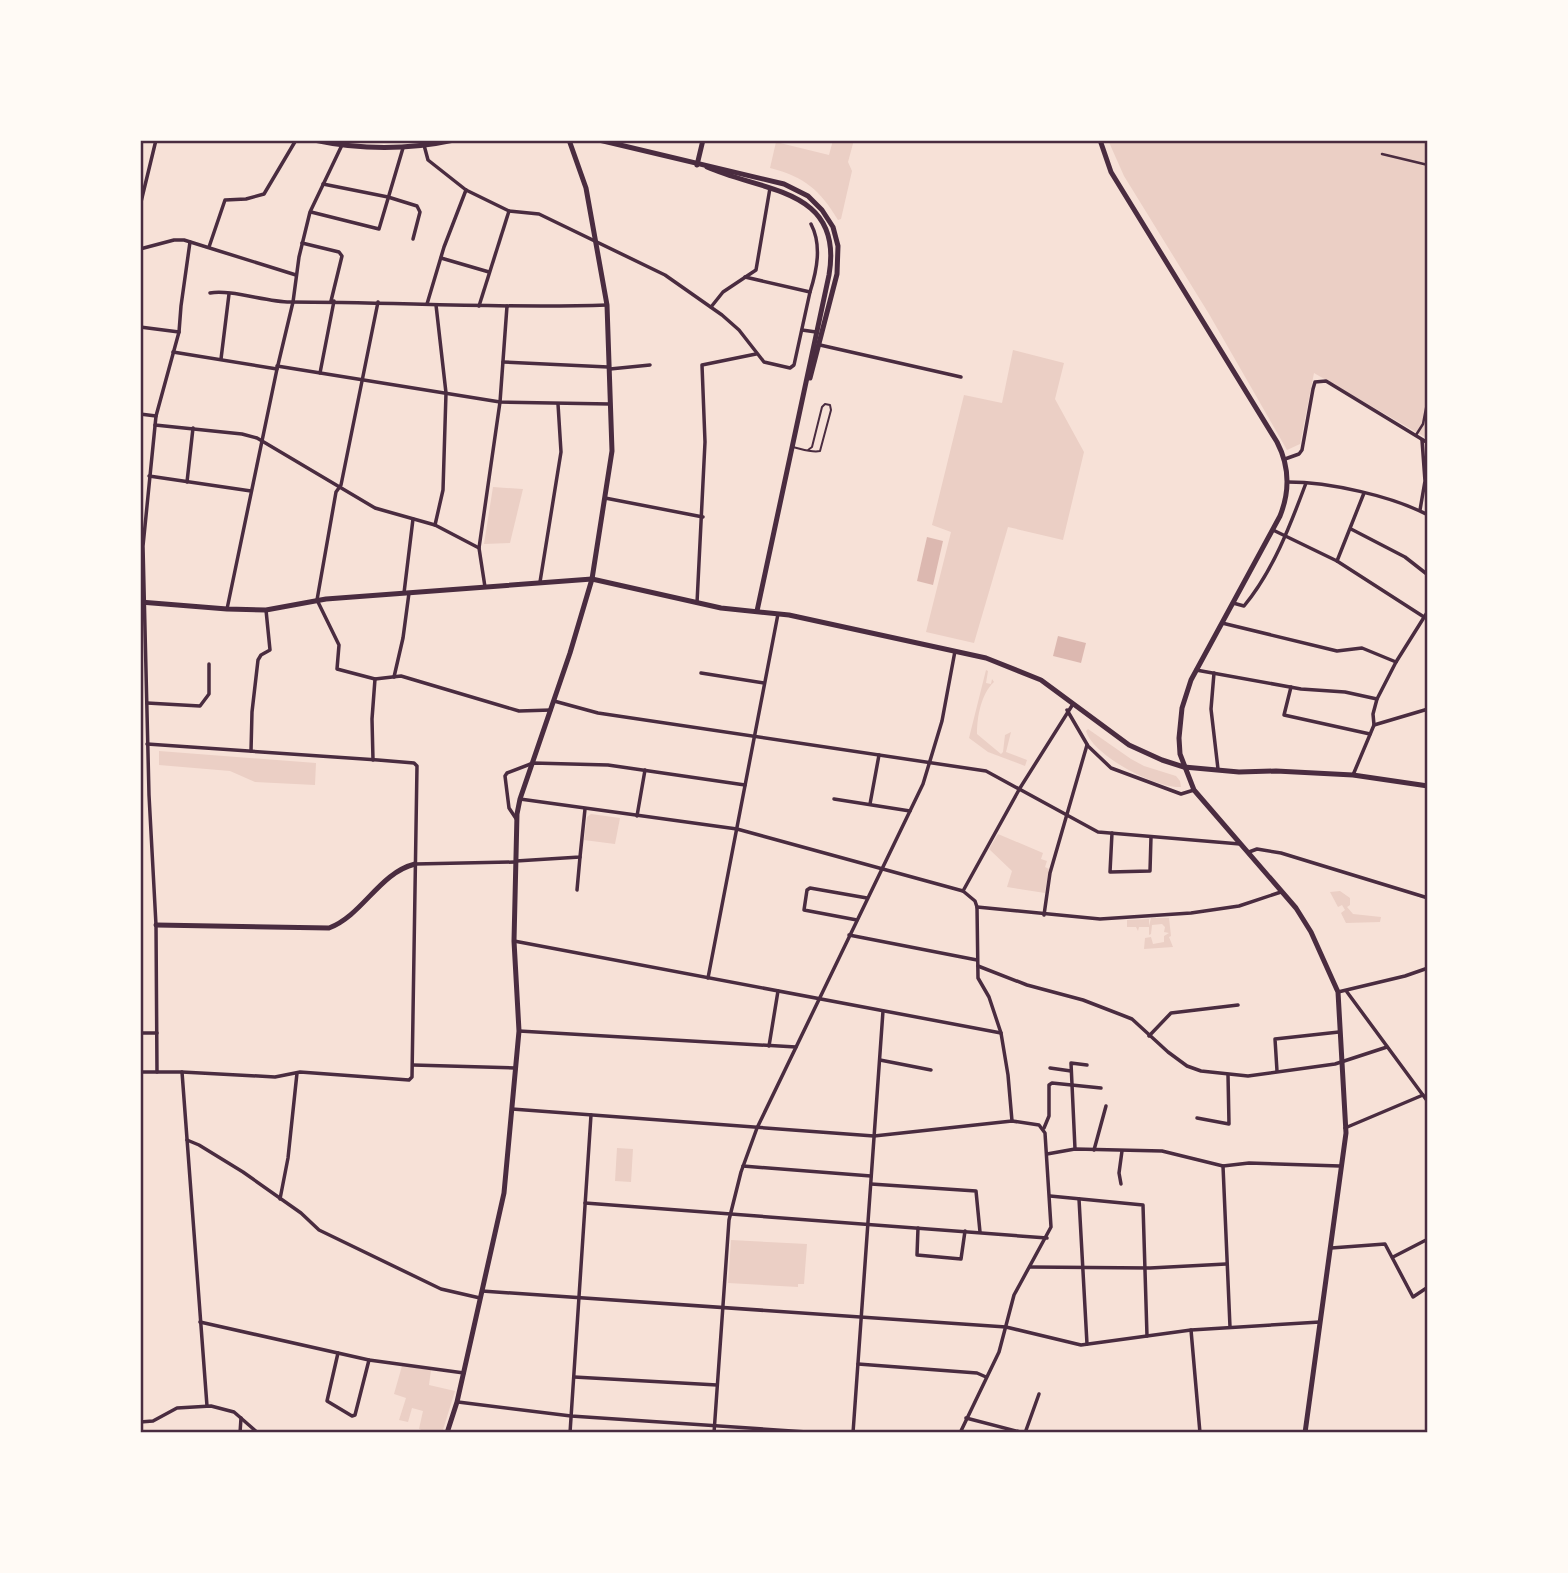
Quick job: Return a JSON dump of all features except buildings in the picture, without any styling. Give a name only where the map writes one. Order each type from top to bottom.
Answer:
[{"type":"street","points":[[140,206],[156,140]]},
{"type":"street","points":[[209,247],[225,200],[246,199],[264,194],[296,140]]},
{"type":"street","points":[[314,140],[342,145],[403,148],[454,140]]},
{"type":"street","points":[[447,1433],[457,1402],[504,1199],[519,1031],[514,941],[517,820],[520,799],[592,579],[612,451],[607,305],[586,188],[569,140]]},
{"type":"street","points":[[598,140],[792,187],[808,196],[828,218],[836,237],[838,264],[820,345],[792,447],[757,611]]},
{"type":"street","points":[[697,164],[703,140]]},
{"type":"street","points":[[1100,140],[1111,172],[1285,458],[1288,482],[1285,505],[1186,691],[1180,723],[1180,754],[1194,790],[1283,891],[1311,932],[1338,992],[1346,1128],[1305,1433]]},
{"type":"street","points":[[227,609],[293,302],[302,243],[310,212],[342,145]]},
{"type":"street","points":[[424,145],[428,160],[487,203],[509,211],[539,214],[665,275],[739,330],[764,362],[790,368],[794,365],[816,269],[817,239],[811,225]]},
{"type":"street","points":[[310,212],[379,229],[403,148]]},
{"type":"street","points":[[1381,154],[1428,165]]},
{"type":"street","points":[[708,167],[731,178],[794,196],[808,206],[820,220],[829,239],[831,266],[806,390]]},
{"type":"street","points":[[323,184],[388,197],[417,206],[420,212],[413,239]]},
{"type":"street","points":[[711,307],[723,292],[756,270],[770,188]]},
{"type":"street","points":[[427,304],[466,190]]},
{"type":"street","points":[[479,306],[509,211]]},
{"type":"street","points":[[817,239],[829,239]]},
{"type":"street","points":[[140,248],[174,240],[190,242],[296,275]]},
{"type":"street","points":[[157,1072],[156,925],[141,602],[141,546],[156,416],[179,332],[190,242]]},
{"type":"street","points":[[302,243],[339,252],[342,256],[320,373]]},
{"type":"street","points":[[441,258],[489,272]]},
{"type":"street","points":[[745,277],[810,292]]},
{"type":"street","points":[[210,293],[293,302],[479,306],[607,305]]},
{"type":"street","points":[[221,359],[229,294]]},
{"type":"street","points":[[378,302],[340,488],[336,492],[317,600],[339,645],[337,669],[375,679],[401,676],[517,711],[551,710]]},
{"type":"street","points":[[435,526],[443,490],[446,393],[436,305]]},
{"type":"street","points":[[485,587],[479,548],[500,402],[507,306]]},
{"type":"street","points":[[140,327],[179,332]]},
{"type":"street","points":[[802,330],[816,332]]},
{"type":"street","points":[[820,345],[961,377]]},
{"type":"street","points":[[173,352],[500,402],[610,404]]},
{"type":"street","points":[[697,603],[705,442],[702,365],[756,354]]},
{"type":"street","points":[[503,362],[608,368],[650,365]]},
{"type":"street","points":[[1285,458],[1299,454],[1302,450],[1313,389],[1315,382],[1321,380],[1428,443]]},
{"type":"street","points":[[1415,436],[1427,415],[1428,398]]},
{"type":"street","points":[[540,582],[561,452],[558,404]]},
{"type":"street","points":[[140,414],[156,416]]},
{"type":"street","points":[[155,425],[242,434],[262,441],[375,508],[435,526],[479,548]]},
{"type":"street","points":[[187,482],[194,428]]},
{"type":"street","points":[[1420,511],[1426,481],[1422,440]]},
{"type":"street","points":[[149,476],[251,491]]},
{"type":"street","points":[[1288,482],[1364,493],[1428,515]]},
{"type":"street","points":[[1233,603],[1244,606],[1260,587],[1306,483]]},
{"type":"street","points":[[1337,561],[1364,493]]},
{"type":"street","points":[[605,498],[703,517]]},
{"type":"street","points":[[394,678],[403,638],[413,519]]},
{"type":"street","points":[[1351,528],[1405,557],[1428,575]]},
{"type":"street","points":[[1273,530],[1337,561],[1424,617]]},
{"type":"street","points":[[141,602],[266,610],[317,600],[592,579],[697,603],[737,611],[778,614],[986,658],[1018,669],[1052,688],[1129,745],[1184,767],[1218,771],[1353,775],[1428,786]]},
{"type":"street","points":[[251,751],[258,660],[270,650],[266,610]]},
{"type":"street","points":[[1353,775],[1374,725],[1373,714],[1377,699],[1396,662],[1428,611]]},
{"type":"street","points":[[708,978],[778,614]]},
{"type":"street","points":[[1222,623],[1337,651],[1362,648],[1396,662]]},
{"type":"street","points":[[714,1433],[730,1214],[743,1166],[757,1128],[910,811],[930,762],[942,721],[955,650]]},
{"type":"street","points":[[147,703],[201,706],[209,694],[209,664]]},
{"type":"street","points":[[1196,670],[1377,699]]},
{"type":"street","points":[[701,673],[764,683]]},
{"type":"street","points":[[1214,673],[1211,699],[1218,771]]},
{"type":"street","points":[[373,760],[375,679]]},
{"type":"street","points":[[1291,687],[1284,715],[1370,734]]},
{"type":"street","points":[[554,701],[598,713],[986,771],[1098,832],[1242,844]]},
{"type":"street","points":[[963,891],[1020,788],[1073,704]]},
{"type":"street","points":[[1374,725],[1428,709]]},
{"type":"street","points":[[1068,710],[1087,745],[1111,768],[1181,794],[1194,790]]},
{"type":"street","points":[[140,1072],[275,1077],[297,1073],[354,1074],[409,1080],[412,1077],[413,1065],[414,763],[147,744]]},
{"type":"street","points":[[1044,915],[1050,873],[1087,745]]},
{"type":"street","points":[[870,804],[879,755]]},
{"type":"street","points":[[517,820],[509,808],[505,776],[533,763],[608,765],[745,785]]},
{"type":"street","points":[[637,816],[645,770]]},
{"type":"street","points":[[520,799],[737,829],[963,891],[975,901],[977,907],[978,978],[989,997],[1001,1033],[1012,1121]]},
{"type":"street","points":[[834,799],[910,811]]},
{"type":"street","points":[[577,890],[585,809]]},
{"type":"street","points":[[1112,833],[1110,872],[1150,871],[1151,837]]},
{"type":"street","points":[[1249,852],[1257,849],[1282,853],[1428,898]]},
{"type":"street","points":[[156,925],[329,928],[343,921],[392,875],[415,864],[516,862],[580,857]]},
{"type":"street","points":[[857,920],[804,910],[807,891],[810,888],[867,898]]},
{"type":"street","points":[[977,907],[1100,919],[1191,913],[1239,906],[1283,891]]},
{"type":"street","points":[[849,935],[977,960]]},
{"type":"street","points":[[514,941],[1001,1033]]},
{"type":"street","points":[[978,965],[1027,985],[1083,1000],[1134,1020],[1149,1036],[1187,1066],[1201,1071],[1248,1076],[1342,1062],[1387,1047]]},
{"type":"street","points":[[1338,992],[1347,992],[1428,968]]},
{"type":"street","points":[[769,1046],[778,991]]},
{"type":"street","points":[[1347,992],[1428,1102]]},
{"type":"street","points":[[1149,1036],[1171,1013],[1238,1005]]},
{"type":"street","points":[[853,1433],[883,1011]]},
{"type":"street","points":[[519,1031],[797,1047]]},
{"type":"street","points":[[1278,1071],[1275,1039],[1342,1032]]},
{"type":"street","points":[[140,1033],[157,1033]]},
{"type":"street","points":[[880,1060],[931,1070]]},
{"type":"street","points":[[1075,1149],[1071,1063],[1087,1065]]},
{"type":"street","points":[[413,1065],[515,1068]]},
{"type":"street","points":[[1050,1068],[1071,1071]]},
{"type":"street","points":[[183,1072],[207,1406]]},
{"type":"street","points":[[280,1199],[288,1158],[297,1073]]},
{"type":"street","points":[[1197,1118],[1229,1124],[1228,1075]]},
{"type":"street","points":[[960,1433],[986,1377],[996,1362],[1010,1303],[1051,1227],[1044,1130],[1049,1116],[1049,1085],[1072,1084],[1101,1088]]},
{"type":"street","points":[[1346,1128],[1423,1095]]},
{"type":"street","points":[[1094,1150],[1106,1106]]},
{"type":"street","points":[[512,1109],[874,1136],[1012,1121],[1039,1125],[1044,1130]]},
{"type":"street","points":[[570,1433],[592,1115]]},
{"type":"street","points":[[187,1140],[218,1156],[301,1213],[319,1230],[441,1289],[480,1298]]},
{"type":"street","points":[[1046,1154],[1075,1149],[1166,1151],[1223,1166],[1249,1163],[1342,1166]]},
{"type":"street","points":[[1121,1184],[1119,1173],[1122,1151]]},
{"type":"street","points":[[743,1166],[871,1176]]},
{"type":"street","points":[[1223,1166],[1230,1327]]},
{"type":"street","points":[[871,1184],[976,1191],[980,1232]]},
{"type":"street","points":[[1050,1196],[1143,1205],[1147,1336]]},
{"type":"street","points":[[1079,1199],[1087,1344]]},
{"type":"street","points":[[585,1203],[1047,1238]]},
{"type":"street","points":[[918,1228],[917,1255],[961,1259],[965,1231]]},
{"type":"street","points":[[1392,1257],[1428,1239]]},
{"type":"street","points":[[1331,1248],[1385,1244],[1413,1297],[1428,1287]]},
{"type":"street","points":[[1030,1267],[1226,1264]]},
{"type":"street","points":[[482,1291],[1006,1327],[1081,1345],[1191,1330],[1320,1322]]},
{"type":"street","points":[[200,1322],[369,1360],[464,1373]]},
{"type":"street","points":[[1191,1330],[1200,1433]]},
{"type":"street","points":[[338,1353],[327,1401],[352,1416],[355,1415],[369,1360]]},
{"type":"street","points":[[858,1364],[977,1373],[986,1377]]},
{"type":"street","points":[[574,1377],[717,1385]]},
{"type":"street","points":[[966,1418],[1024,1433],[1039,1394]]},
{"type":"street","points":[[457,1402],[571,1416],[822,1433]]},
{"type":"street","points":[[140,1422],[153,1421],[177,1408],[207,1406],[229,1409],[258,1433]]},
{"type":"street","points":[[240,1433],[241,1418]]},
{"type":"lane","points":[[792,447],[816,452],[822,448],[831,410],[828,404],[822,407],[812,449],[808,450]]},
{"type":"shaded area","points":[[833,140],[854,140],[848,162],[852,171],[841,219],[838,220],[825,200],[810,186],[802,180],[770,168],[776,142],[829,155]]},
{"type":"shaded area","points":[[1108,140],[1428,140],[1428,439],[1314,373],[1300,444],[1287,450],[1209,314],[1124,176]]},
{"type":"shaded area","points":[[1013,350],[1064,363],[1055,399],[1084,452],[1063,540],[1008,527],[974,643],[926,632],[951,532],[932,525],[964,395],[1002,403]]},
{"type":"shaded area","points":[[493,487],[523,489],[510,543],[484,544]]},
{"type":"shaded area","points":[[927,537],[943,541],[933,585],[917,581]]},
{"type":"shaded area","points":[[1058,636],[1086,643],[1081,663],[1053,656]]},
{"type":"shaded area","points":[[986,670],[986,683],[991,684],[992,679],[994,682],[981,706],[977,734],[1001,754],[1005,735],[1011,732],[1006,752],[1027,760],[1025,766],[988,752],[969,738]]},
{"type":"shaded area","points":[[1088,729],[1144,766],[1176,776],[1181,787],[1157,783],[1127,769],[1100,751],[1091,741],[1086,731]]},
{"type":"shaded area","points":[[159,751],[316,763],[315,785],[255,782],[230,771],[159,765]]},
{"type":"shaded area","points":[[591,814],[620,818],[615,844],[584,840],[587,817]]},
{"type":"shaded area","points":[[998,834],[1043,853],[1041,859],[1047,861],[1045,867],[1049,869],[1045,893],[1007,887],[1012,871],[989,849]]},
{"type":"shaded area","points":[[1340,891],[1350,898],[1350,905],[1347,907],[1353,914],[1381,917],[1380,922],[1346,923],[1341,913],[1345,910],[1342,905],[1338,907],[1330,892]]},
{"type":"shaded area","points":[[1151,918],[1169,918],[1171,936],[1169,937],[1173,947],[1144,949],[1145,938],[1151,937],[1153,944],[1164,942],[1164,936],[1169,933],[1164,932],[1165,927],[1162,924],[1152,925],[1149,935],[1149,927],[1139,927],[1138,931],[1136,927],[1127,927],[1127,920],[1149,919],[1149,926]]},
{"type":"shaded area","points":[[617,1148],[633,1149],[631,1182],[615,1181]]},
{"type":"shaded area","points":[[731,1240],[807,1244],[804,1284],[798,1284],[798,1287],[728,1283]]},
{"type":"shaded area","points":[[402,1366],[431,1370],[429,1385],[455,1391],[442,1433],[419,1429],[423,1411],[412,1408],[408,1422],[399,1420],[406,1398],[394,1394]]}]
